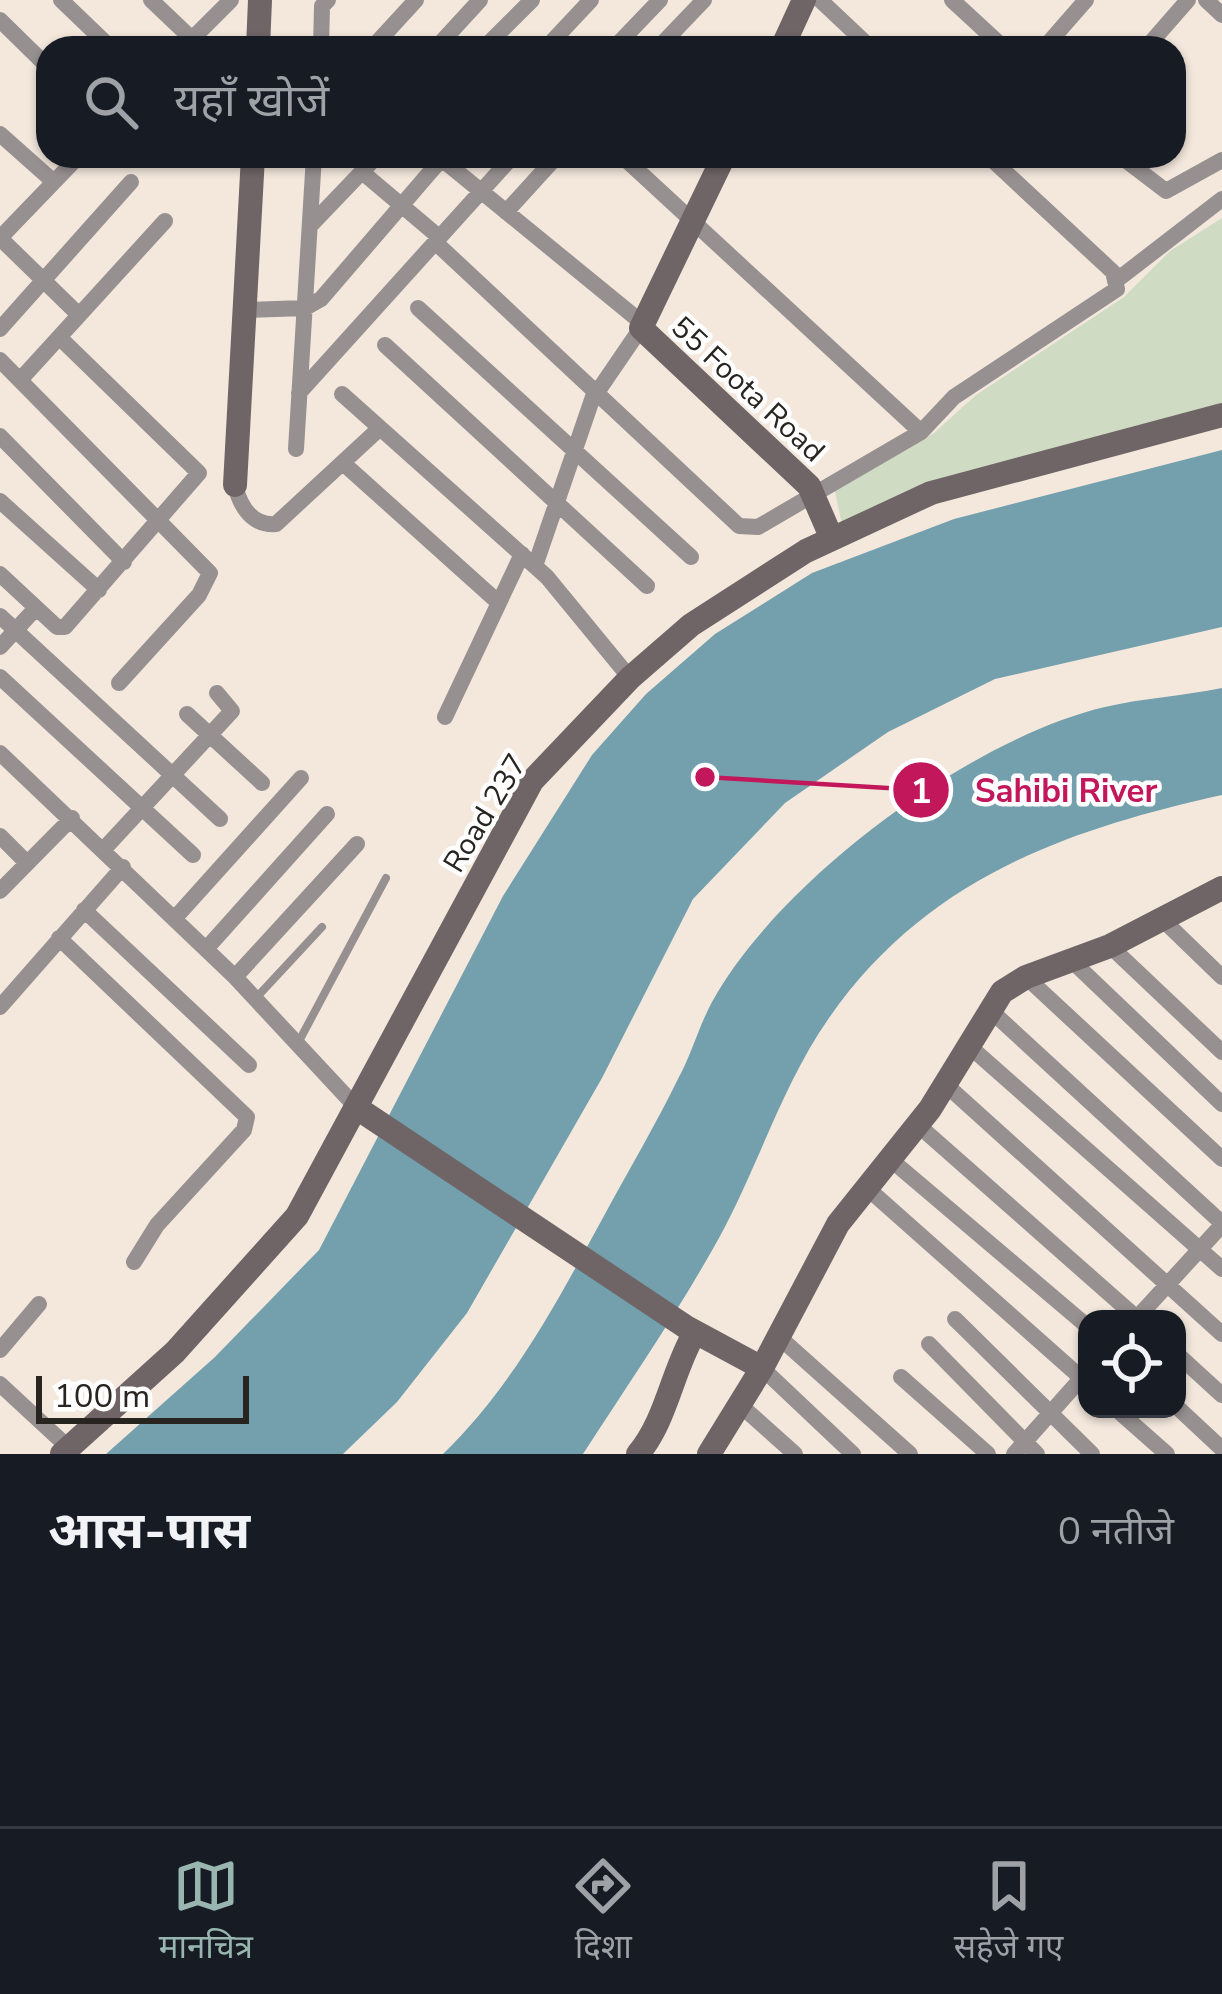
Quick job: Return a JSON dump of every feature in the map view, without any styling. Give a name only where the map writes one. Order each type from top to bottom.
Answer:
[{"type":"street","points":[[62,0],[99,36]]},
{"type":"street","points":[[151,0],[181,36]]},
{"type":"street","points":[[196,36],[231,0]]},
{"type":"street","points":[[258,36],[260,0]]},
{"type":"street","points":[[321,36],[322,6],[328,0]]},
{"type":"street","points":[[383,36],[416,0]]},
{"type":"street","points":[[447,36],[480,0]]},
{"type":"street","points":[[496,36],[532,0]]},
{"type":"street","points":[[557,36],[591,0]]},
{"type":"street","points":[[626,36],[660,0]]},
{"type":"street","points":[[670,36],[704,0]]},
{"type":"street","points":[[788,36],[804,0]]},
{"type":"street","points":[[820,0],[859,36]]},
{"type":"street","points":[[952,0],[991,36]]},
{"type":"street","points":[[1054,36],[1086,0]]},
{"type":"street","points":[[1156,36],[1188,0]]},
{"type":"street","points":[[1206,0],[1222,15]]},
{"type":"street","points":[[0,20],[36,55]]},
{"type":"street","points":[[0,134],[36,166]]},
{"type":"street","points":[[1134,168],[1166,191],[1222,160]]},
{"type":"street","points":[[38,168],[54,182]]},
{"type":"street","points":[[67,168],[0,238],[80,315]]},
{"type":"street","points":[[253,168],[235,477],[240,505],[257,520],[276,524],[380,428]]},
{"type":"street","points":[[296,449],[313,168]]},
{"type":"street","points":[[310,226],[366,168]]},
{"type":"street","points":[[245,310],[304,308],[321,299],[432,168]]},
{"type":"street","points":[[445,717],[499,603],[528,560],[556,502],[597,389],[641,325],[454,168]]},
{"type":"street","points":[[299,393],[502,168]]},
{"type":"street","points":[[506,212],[546,168]]},
{"type":"street","points":[[635,168],[921,432]]},
{"type":"street","name":"55 Foota Road","points":[[718,168],[641,325],[813,493],[832,539]]},
{"type":"street","points":[[1001,168],[1118,280]]},
{"type":"street","points":[[362,172],[739,526],[758,527],[921,432],[954,397],[1107,296],[1118,280],[1222,200]]},
{"type":"street","points":[[0,329],[131,182]]},
{"type":"street","points":[[20,380],[165,221]]},
{"type":"street","points":[[418,308],[691,556]]},
{"type":"street","points":[[59,337],[193,462],[197,480]]},
{"type":"street","points":[[385,345],[647,586]]},
{"type":"street","points":[[0,360],[207,568],[210,578],[118,683]]},
{"type":"street","points":[[342,394],[528,560],[580,612],[630,678]]},
{"type":"street","name":"Road 237","points":[[66,1451],[175,1352],[297,1216],[367,1116],[532,782],[630,678],[691,625],[832,539],[931,493],[1222,415]]},
{"type":"street","points":[[0,436],[124,562]]},
{"type":"street","points":[[344,464],[499,603]]},
{"type":"street","points":[[0,574],[61,628],[197,480],[235,477]]},
{"type":"street","points":[[0,501],[99,590]]},
{"type":"street","points":[[0,647],[36,608]]},
{"type":"street","points":[[0,616],[220,820]]},
{"type":"street","points":[[0,677],[193,855]]},
{"type":"street","points":[[104,849],[232,711],[217,693]]},
{"type":"street","points":[[187,714],[262,783]]},
{"type":"street","points":[[0,753],[176,918],[367,1116],[690,1329],[762,1368],[853,1454]]},
{"type":"street","points":[[176,918],[301,778]]},
{"type":"street","points":[[206,949],[327,814]]},
{"type":"street","points":[[1,887],[71,818]]},
{"type":"street","points":[[0,836],[27,863]]},
{"type":"street","points":[[235,977],[357,844]]},
{"type":"street","points":[[0,1007],[122,867]]},
{"type":"street","points":[[709,1454],[762,1368],[828,1241],[918,1125],[989,1009],[1009,986],[1110,946],[1222,888]]},
{"type":"street","points":[[84,910],[249,1065]]},
{"type":"street","points":[[1162,920],[1222,977]]},
{"type":"street","points":[[59,938],[248,1117],[244,1130],[157,1225],[134,1262]]},
{"type":"street","points":[[1110,946],[1222,1052]]},
{"type":"street","points":[[1071,960],[1222,1104]]},
{"type":"street","points":[[1026,977],[1222,1159]]},
{"type":"street","points":[[989,1009],[1222,1224],[1145,1310]]},
{"type":"street","points":[[968,1045],[1222,1269]]},
{"type":"street","points":[[945,1084],[1222,1334]]},
{"type":"street","points":[[918,1125],[1127,1310]]},
{"type":"street","points":[[890,1159],[1078,1318]]},
{"type":"street","points":[[866,1187],[1078,1372]]},
{"type":"street","points":[[0,1350],[38,1304]]},
{"type":"street","points":[[955,1319],[1092,1454]]},
{"type":"street","points":[[638,1454],[654,1432],[690,1329]]},
{"type":"street","points":[[779,1337],[910,1454]]},
{"type":"street","points":[[929,1344],[1025,1450],[1078,1385]]},
{"type":"street","points":[[1186,1362],[1222,1395]]},
{"type":"street","points":[[901,1377],[988,1454]]},
{"type":"street","points":[[2,1390],[66,1451]]},
{"type":"street","points":[[740,1404],[795,1454]]},
{"type":"street","points":[[1186,1415],[1222,1449]]},
{"type":"street","points":[[1127,1418],[1166,1454]]},
{"type":"lane","points":[[297,1044],[386,878]]},
{"type":"lane","points":[[255,999],[322,927]]},
{"type":"green space","points":[[1222,218],[1222,404],[842,525],[835,491],[934,433],[976,395],[1124,297],[1170,251]]},
{"type":"water","points":[[1222,450],[1222,627],[995,679],[888,732],[785,803],[693,899],[602,1078],[467,1313],[397,1402],[343,1454],[106,1454],[215,1357],[319,1250],[503,896],[592,755],[646,694],[715,634],[812,573],[954,519]]},
{"type":"water","points":[[1222,688],[1222,795],[1108,825],[1003,868],[909,929],[867,970],[812,1044],[719,1238],[583,1454],[443,1454],[492,1399],[533,1340],[661,1112],[712,1002],[742,956],[782,909],[883,821],[996,749],[1105,707]]},
{"type":"place","name":"Sahibi River","points":[[705,777]]}]
